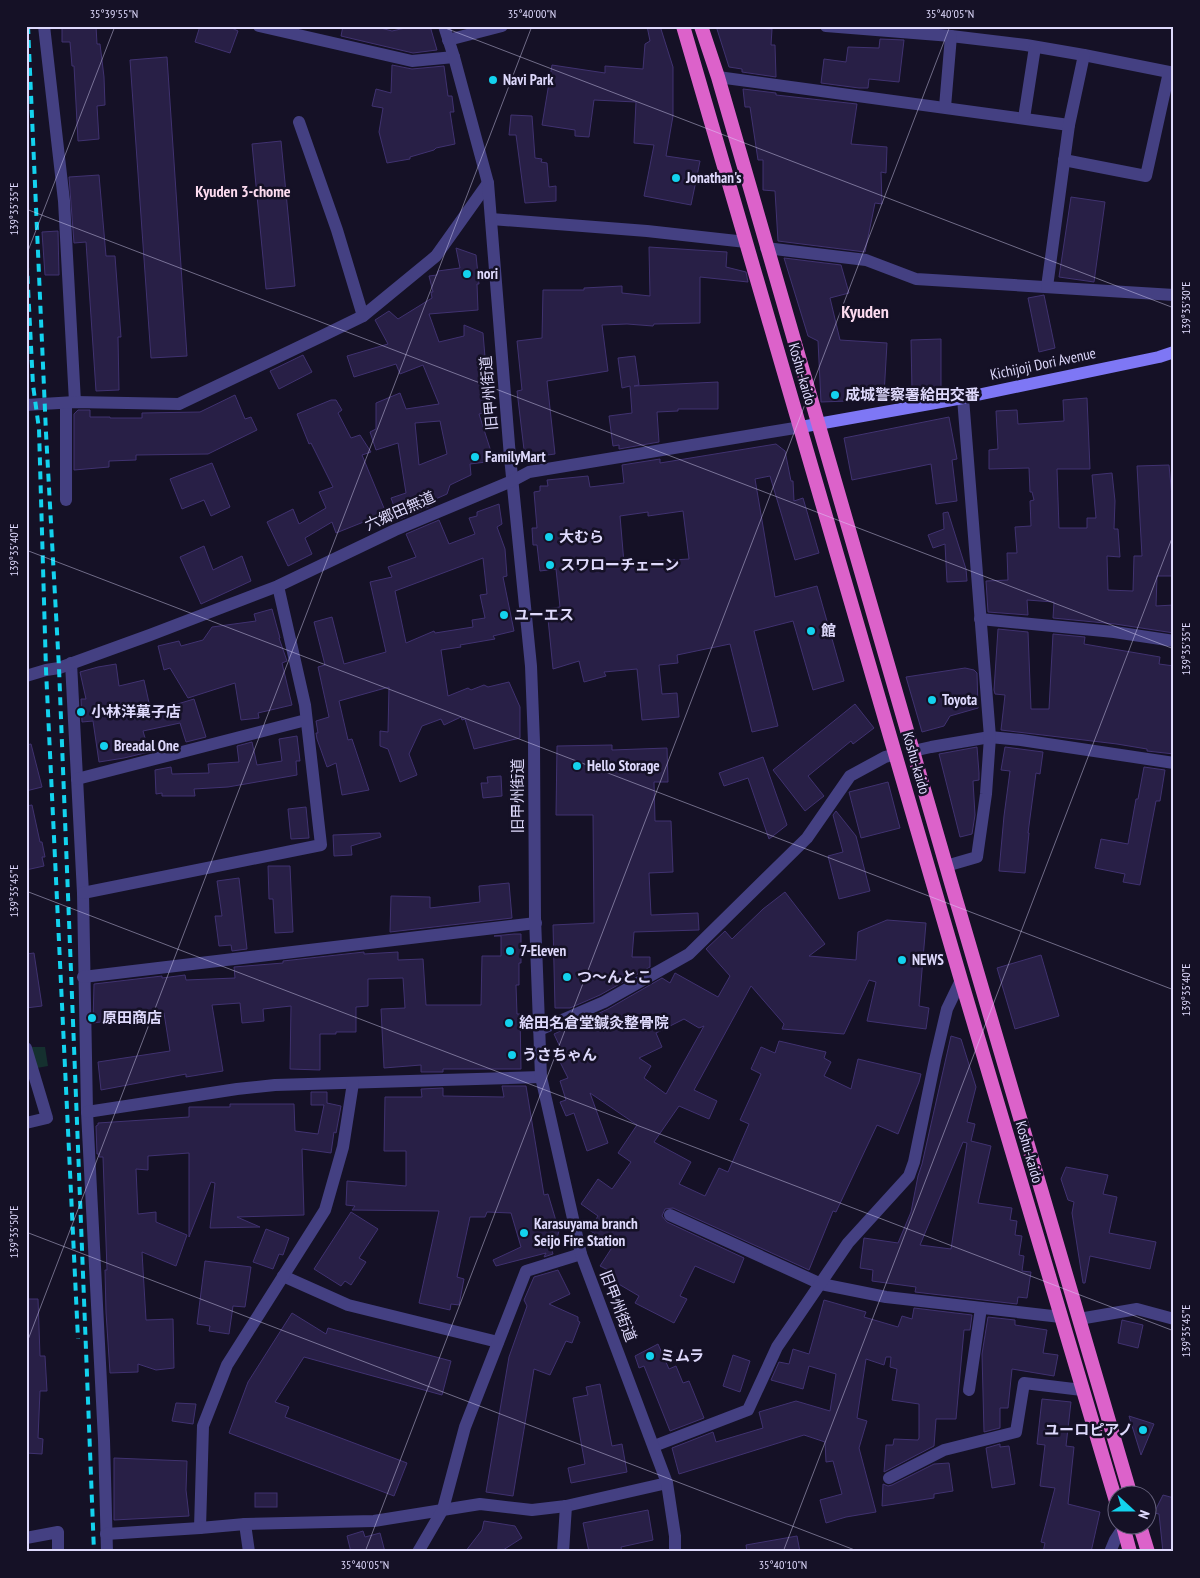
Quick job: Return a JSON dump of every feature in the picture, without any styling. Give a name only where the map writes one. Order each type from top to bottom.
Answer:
[{"type":"highway","name":"Koshu-kaido","points":[[683,26],[961,980],[1111,1486]]},
{"type":"highway","name":"Koshu-kaido","points":[[701,26],[718,77],[946,866],[1129,1486]]},
{"type":"highway","points":[[1126,1536],[1130,1552]]},
{"type":"highway","points":[[1143,1536],[1148,1552]]},
{"type":"main road","name":"Kichijoji Dori Avenue","points":[[801,427],[963,398],[1174,352]]},
{"type":"street","points":[[44,26],[64,201],[70,402],[66,500]]},
{"type":"street","points":[[259,26],[412,61],[454,56]]},
{"type":"street","name":"旧甲州街道","points":[[444,26],[454,56],[488,183],[512,481],[530,666],[534,742],[536,923],[541,1077],[581,1254],[668,1484],[675,1536],[675,1552]]},
{"type":"street","points":[[448,40],[502,26]]},
{"type":"street","points":[[826,26],[951,36],[1036,46],[1172,72],[1146,176],[1064,160]]},
{"type":"street","points":[[945,108],[951,36]]},
{"type":"street","points":[[1024,118],[1036,46]]},
{"type":"street","points":[[1047,287],[1069,125],[1084,55]]},
{"type":"street","points":[[718,77],[1069,125]]},
{"type":"street","points":[[299,122],[337,230],[363,316]]},
{"type":"street","points":[[26,404],[70,402],[179,404],[363,316],[436,256],[488,183]]},
{"type":"street","points":[[491,219],[647,231],[746,242]]},
{"type":"street","points":[[766,248],[866,260],[916,279],[1174,296]]},
{"type":"street","points":[[946,866],[977,857],[986,794],[990,737],[963,398]]},
{"type":"street","name":"六郷田無道","points":[[26,676],[71,663],[150,635],[278,586],[395,530],[512,481],[528,472],[801,427]]},
{"type":"street","points":[[83,894],[321,845],[304,705],[278,586]]},
{"type":"street","points":[[980,619],[1114,632],[1174,641]]},
{"type":"street","points":[[71,663],[83,894],[83,977],[87,1112],[104,1440],[107,1552]]},
{"type":"street","points":[[77,779],[306,720]]},
{"type":"street","points":[[913,751],[990,737],[1021,740],[1174,764]]},
{"type":"street","points":[[539,1030],[604,1002],[689,954],[807,838],[850,776],[885,757],[896,754]]},
{"type":"street","points":[[83,977],[536,923]]},
{"type":"street","points":[[654,1446],[748,1410],[777,1347],[848,1242],[909,1176],[914,1162],[934,1060],[948,1010],[961,980]]},
{"type":"street","points":[[26,1048],[47,1118],[26,1122]]},
{"type":"street","points":[[87,1112],[236,1089],[275,1085],[541,1077]]},
{"type":"street","points":[[200,1528],[203,1426],[227,1365],[325,1210],[344,1147],[353,1083]]},
{"type":"street","points":[[670,1215],[821,1284],[886,1296],[1060,1317]]},
{"type":"street","points":[[418,1552],[443,1509],[465,1426],[526,1270],[581,1254]]},
{"type":"street","points":[[283,1276],[348,1305],[498,1342]]},
{"type":"street","points":[[969,1390],[980,1308]]},
{"type":"street","points":[[1079,1319],[1137,1309],[1174,1319]]},
{"type":"street","points":[[889,1478],[944,1450],[1016,1432],[1024,1384],[1082,1390]]},
{"type":"street","points":[[106,1534],[245,1524],[374,1521],[480,1504],[532,1510],[566,1506],[668,1484]]},
{"type":"street","points":[[563,1552],[566,1506]]},
{"type":"street","points":[[245,1524],[249,1552]]},
{"type":"street","points":[[26,1538],[58,1532],[58,1552]]},
{"type":"street","points":[[1110,1552],[1117,1536]]},
{"type":"green space","points":[[31,1047],[45,1047],[48,1066],[37,1068]]},
{"type":"building","points":[[62,26],[96,26],[97,44],[100,44],[104,77],[105,105],[97,106],[99,139],[78,141],[74,66],[72,66],[70,42],[62,42]]},
{"type":"building","points":[[200,26],[228,26],[238,31],[230,53],[195,42]]},
{"type":"building","points":[[343,26],[373,26],[392,31],[414,26],[430,26],[437,50],[413,53],[341,36]]},
{"type":"building","points":[[647,26],[660,26],[673,67],[673,116],[666,156],[700,161],[691,205],[644,196],[654,145],[634,143],[636,102],[594,100],[589,137],[575,136],[575,130],[542,125],[552,65],[605,73],[605,66],[643,69],[645,44],[650,41]]},
{"type":"building","points":[[716,26],[772,29],[771,45],[775,45],[776,77],[742,72],[742,69],[729,67]]},
{"type":"building","points":[[880,39],[904,40],[899,82],[869,79],[868,88],[821,83],[824,59],[846,62],[848,47],[879,48]]},
{"type":"building","points":[[167,57],[187,356],[151,358],[130,60]]},
{"type":"building","points":[[392,65],[412,69],[444,66],[448,96],[452,96],[454,112],[450,112],[455,144],[436,148],[410,157],[410,159],[387,163],[379,132],[383,108],[372,106],[376,89],[391,93]]},
{"type":"building","points":[[743,89],[776,93],[776,95],[857,104],[851,144],[887,147],[886,173],[881,172],[882,204],[875,203],[865,252],[778,241],[775,191],[763,190],[763,160],[758,160],[750,107],[745,107]]},
{"type":"building","points":[[511,115],[532,116],[535,158],[542,159],[541,162],[547,163],[549,187],[556,186],[556,201],[525,203],[516,135],[509,135]]},
{"type":"building","points":[[281,141],[295,286],[266,289],[252,144]]},
{"type":"building","points":[[99,175],[106,256],[115,256],[121,337],[118,337],[119,390],[96,391],[86,242],[74,243],[69,177]]},
{"type":"building","points":[[1071,197],[1105,202],[1094,282],[1059,277]]},
{"type":"building","points":[[58,231],[59,275],[45,275],[42,232]]},
{"type":"building","points":[[649,247],[727,252],[726,267],[746,272],[748,282],[700,277],[700,323],[654,324],[653,326],[602,325],[608,371],[547,381],[555,454],[525,458],[517,391],[522,390],[517,341],[542,338],[543,290],[584,290],[584,288],[622,286],[622,293],[650,296]]},
{"type":"building","points":[[456,248],[476,255],[479,284],[477,284],[478,310],[429,314],[439,342],[464,336],[464,325],[483,333],[484,373],[488,390],[483,392],[484,413],[479,414],[494,461],[470,464],[471,475],[450,485],[447,494],[431,501],[433,505],[400,519],[391,498],[406,493],[398,443],[376,450],[370,432],[376,429],[376,403],[400,393],[406,409],[439,404],[423,365],[400,374],[396,364],[354,377],[347,356],[388,344],[375,320],[389,311],[398,319],[432,298],[431,292],[433,292],[429,276],[437,275],[438,271],[460,268]],"holes":[[[440,421],[447,454],[419,465],[415,423]]]},
{"type":"building","points":[[784,258],[841,265],[849,293],[830,298],[840,340],[887,343],[884,395],[847,394],[848,401],[821,402],[818,341],[808,336]]},
{"type":"building","points":[[1044,295],[1055,348],[1039,352],[1028,298]]},
{"type":"building","points":[[941,339],[941,390],[912,391],[911,340]]},
{"type":"building","points":[[303,355],[312,372],[279,389],[270,371]]},
{"type":"building","points":[[635,356],[639,385],[634,386],[718,382],[718,409],[678,409],[678,411],[657,412],[659,442],[619,449],[619,445],[613,446],[609,416],[632,413],[630,386],[622,388],[618,358]]},
{"type":"building","points":[[235,395],[245,419],[251,417],[257,430],[208,454],[136,455],[136,460],[109,461],[109,467],[74,470],[74,414],[78,410],[90,410],[90,417],[142,418],[142,413],[200,412]]},
{"type":"building","points":[[1087,398],[1090,469],[1057,469],[1059,528],[1087,528],[1087,518],[1096,518],[1092,475],[1112,473],[1115,501],[1114,529],[1118,529],[1120,557],[1107,556],[1108,590],[1133,591],[1134,556],[1142,556],[1137,466],[1169,465],[1174,518],[1174,576],[1157,576],[1156,606],[1174,605],[1174,633],[1115,624],[1053,618],[1054,602],[1027,600],[1028,615],[988,612],[986,581],[1008,580],[1007,553],[1017,553],[1015,527],[1031,526],[1030,501],[1034,500],[1032,492],[1030,492],[1029,468],[989,469],[989,450],[998,449],[996,411],[1017,410],[1018,424],[1064,421],[1063,400]]},
{"type":"building","points":[[331,400],[336,400],[342,410],[338,413],[351,438],[360,435],[371,452],[362,455],[386,513],[336,533],[332,522],[305,538],[312,554],[288,566],[267,522],[293,509],[299,524],[326,508],[319,492],[333,487],[311,443],[309,444],[297,414]]},
{"type":"building","points":[[949,417],[957,459],[952,460],[957,501],[936,504],[931,464],[852,480],[844,438]]},
{"type":"building","points":[[776,444],[785,451],[791,481],[793,481],[794,501],[803,498],[819,553],[795,560],[770,476],[755,479],[775,597],[817,586],[844,681],[813,690],[793,621],[754,631],[778,726],[752,732],[730,644],[677,655],[678,663],[659,665],[662,694],[677,693],[679,717],[642,720],[637,669],[604,672],[606,676],[584,682],[579,661],[553,669],[547,609],[560,607],[556,569],[540,571],[537,545],[533,545],[532,528],[537,528],[534,492],[540,491],[540,486],[548,486],[547,480],[588,476],[590,487],[624,483],[622,465],[660,459],[660,463]],"holes":[[[683,511],[689,559],[624,563],[620,516],[648,512],[648,516]]]},
{"type":"building","points":[[212,463],[230,507],[211,516],[204,500],[182,509],[170,479]]},
{"type":"building","points":[[499,504],[502,524],[497,527],[505,549],[507,576],[503,577],[514,631],[493,636],[495,639],[441,650],[448,696],[468,688],[471,690],[484,685],[488,687],[509,682],[520,707],[520,738],[474,749],[465,719],[462,720],[461,717],[444,725],[441,719],[422,726],[409,754],[417,775],[400,782],[388,749],[380,746],[380,731],[388,732],[389,687],[339,701],[348,740],[352,739],[369,790],[342,795],[336,763],[327,767],[316,733],[318,733],[316,721],[329,717],[318,667],[325,665],[314,622],[332,617],[344,664],[386,652],[370,582],[392,577],[388,567],[416,557],[406,534],[439,520],[449,544],[475,534],[469,518],[477,516],[477,512]],"holes":[[[483,558],[487,594],[480,595],[485,618],[472,620],[473,627],[435,633],[434,631],[406,643],[395,591]]]},
{"type":"building","points":[[948,512],[966,569],[967,581],[947,582],[945,544],[933,548],[928,535],[944,529],[943,513]]},
{"type":"building","points":[[204,546],[213,570],[242,556],[251,581],[201,604],[180,557]]},
{"type":"building","points":[[272,609],[287,661],[282,663],[292,705],[258,713],[259,718],[241,720],[235,683],[188,698],[170,668],[164,670],[158,646],[179,641],[181,646],[203,640],[212,627],[256,621],[254,614]]},
{"type":"building","points":[[998,629],[1028,632],[1031,709],[1049,709],[1053,634],[1085,637],[1084,644],[1160,657],[1159,664],[1174,666],[1174,754],[1147,751],[1147,749],[1117,744],[1001,730],[1005,695],[995,694],[994,690]]},
{"type":"building","points":[[116,664],[119,686],[144,680],[151,712],[194,699],[206,737],[186,742],[180,723],[143,731],[149,752],[99,762],[93,721],[82,722],[81,699],[86,699],[80,672]]},
{"type":"building","points":[[965,668],[974,670],[977,673],[978,708],[950,716],[944,726],[922,732],[906,677]]},
{"type":"building","points":[[855,704],[874,728],[853,744],[851,741],[808,776],[824,796],[805,811],[773,770]]},
{"type":"building","points":[[297,736],[300,761],[296,761],[297,775],[228,787],[194,789],[195,796],[162,796],[162,793],[156,794],[155,770],[171,767],[172,774],[209,773],[208,764],[239,762],[237,746],[252,742],[257,765],[282,761],[279,739]]},
{"type":"building","points":[[31,744],[42,787],[26,791],[26,745]]},
{"type":"building","points":[[612,745],[612,750],[667,748],[668,782],[654,782],[655,821],[671,821],[673,872],[649,873],[651,915],[698,913],[699,930],[634,932],[632,957],[650,957],[650,967],[600,995],[570,1008],[555,1008],[553,925],[594,923],[593,815],[556,815],[557,746]]},
{"type":"building","points":[[977,747],[979,780],[973,781],[975,815],[972,834],[960,837],[939,754]]},
{"type":"building","points":[[1005,747],[1043,752],[1040,774],[1036,773],[1025,873],[999,871],[1010,771],[1001,770]]},
{"type":"building","points":[[763,757],[787,825],[769,839],[748,778],[724,786],[719,773]]},
{"type":"building","points":[[1144,767],[1165,770],[1160,801],[1156,801],[1140,885],[1123,882],[1125,874],[1095,868],[1101,839],[1128,844]]},
{"type":"building","points":[[501,776],[502,796],[483,798],[481,783],[488,783],[487,777]]},
{"type":"building","points":[[888,782],[900,828],[861,838],[849,792]]},
{"type":"building","points":[[32,805],[45,857],[42,857],[44,866],[26,870],[26,806]]},
{"type":"building","points":[[306,807],[309,838],[291,839],[288,809]]},
{"type":"building","points":[[836,811],[856,836],[870,891],[839,899],[828,856],[843,852],[833,815]]},
{"type":"building","points":[[380,833],[381,837],[351,846],[352,855],[334,856],[333,835]]},
{"type":"building","points":[[268,866],[290,866],[293,932],[275,933],[273,899],[269,899]]},
{"type":"building","points":[[239,878],[247,949],[232,951],[231,945],[219,946],[215,916],[222,916],[217,881]]},
{"type":"building","points":[[509,883],[512,918],[390,932],[391,896],[430,897],[430,908],[480,902],[479,886]]},
{"type":"building","points":[[785,892],[825,944],[809,956],[856,960],[858,932],[887,920],[926,923],[919,1006],[929,1008],[926,1029],[867,1021],[876,982],[869,980],[844,1034],[782,1029],[784,1024],[751,986],[694,1090],[717,1101],[709,1119],[679,1106],[654,1142],[691,1162],[679,1184],[705,1196],[719,1168],[728,1172],[749,1124],[740,1120],[761,1074],[751,1069],[761,1047],[775,1053],[779,1041],[826,1052],[824,1058],[831,1062],[824,1076],[851,1089],[858,1059],[921,1074],[898,1134],[877,1125],[836,1212],[833,1211],[809,1270],[673,1208],[665,1209],[662,1216],[667,1222],[744,1258],[734,1283],[695,1266],[680,1296],[687,1299],[674,1323],[635,1303],[639,1296],[605,1276],[608,1270],[600,1266],[613,1246],[589,1230],[598,1216],[581,1204],[598,1179],[612,1189],[631,1162],[618,1153],[637,1125],[590,1093],[608,1143],[587,1151],[574,1113],[566,1116],[560,1102],[566,1100],[560,1081],[568,1078],[555,1052],[561,1049],[554,1034],[608,1009],[662,978],[670,983],[675,973],[718,997],[730,976],[706,949],[725,931],[732,939],[763,909]],"holes":[[[684,1019],[699,1028],[704,1026],[666,1094],[644,1078],[651,1066],[639,1058],[662,1047],[656,1033]]]},
{"type":"building","points":[[521,934],[519,985],[516,985],[517,1014],[520,1014],[521,1069],[443,1069],[443,1072],[421,1072],[421,1065],[384,1068],[381,1009],[405,1008],[403,978],[368,979],[368,1006],[356,1007],[356,1032],[320,1034],[320,1070],[290,1069],[291,1006],[263,1009],[264,1021],[242,1023],[240,1003],[212,1005],[223,1071],[186,1077],[186,1074],[101,1090],[98,1062],[170,1051],[164,1013],[116,1018],[116,1020],[93,1023],[94,984],[185,975],[186,980],[235,978],[234,967],[283,963],[283,961],[364,952],[364,954],[398,952],[398,960],[423,959],[426,1005],[481,1005],[482,956],[501,956],[501,936],[494,936]]},
{"type":"building","points":[[34,953],[42,1006],[26,1008],[26,954]]},
{"type":"building","points":[[1041,955],[1059,1016],[1015,1029],[997,968]]},
{"type":"building","points":[[951,1036],[961,1039],[976,1087],[967,1122],[975,1124],[971,1141],[991,1146],[978,1203],[1012,1208],[1010,1220],[1017,1221],[1015,1235],[1022,1236],[1019,1255],[1024,1256],[1022,1271],[1031,1272],[1027,1298],[1018,1297],[1017,1304],[915,1292],[916,1287],[872,1281],[873,1270],[860,1268],[864,1238],[898,1243],[911,1212]],"holes":[[[963,1142],[967,1143],[951,1249],[920,1245]]]},
{"type":"building","points":[[502,1086],[526,1086],[544,1195],[548,1194],[559,1231],[557,1238],[559,1244],[551,1247],[553,1254],[544,1257],[546,1253],[496,1266],[493,1260],[521,1247],[511,1213],[487,1212],[485,1217],[470,1217],[457,1277],[464,1279],[459,1305],[451,1304],[450,1310],[419,1303],[439,1211],[352,1210],[355,1206],[346,1205],[347,1181],[406,1186],[406,1151],[384,1151],[385,1097],[422,1097],[421,1089],[443,1088],[443,1096],[504,1097]]},
{"type":"building","points":[[311,1092],[327,1092],[327,1103],[341,1106],[331,1153],[302,1149],[304,1215],[237,1217],[260,1227],[210,1228],[215,1183],[211,1182],[189,1237],[189,1153],[148,1156],[148,1170],[136,1169],[138,1214],[156,1212],[156,1222],[187,1235],[176,1266],[142,1252],[146,1320],[173,1319],[174,1368],[156,1370],[138,1364],[138,1372],[110,1373],[106,1312],[105,1270],[107,1270],[103,1157],[99,1157],[99,1154],[97,1154],[96,1126],[98,1123],[189,1117],[189,1107],[230,1107],[230,1104],[294,1104],[295,1131],[318,1134],[324,1105],[311,1105]]},
{"type":"building","points":[[1066,1167],[1108,1175],[1103,1194],[1117,1197],[1109,1233],[1156,1242],[1150,1269],[1090,1256],[1085,1283],[1083,1283],[1072,1213],[1074,1202],[1068,1200],[1061,1179]]},
{"type":"building","points":[[351,1212],[378,1229],[359,1258],[366,1262],[351,1285],[345,1281],[341,1286],[314,1269]]},
{"type":"building","points":[[266,1229],[289,1238],[283,1255],[279,1254],[273,1269],[253,1262]]},
{"type":"building","points":[[205,1261],[251,1267],[245,1307],[233,1306],[229,1334],[209,1331],[210,1326],[197,1324]]},
{"type":"building","points":[[558,1270],[570,1294],[549,1304],[578,1317],[580,1322],[572,1343],[566,1341],[550,1375],[534,1369],[513,1496],[486,1492],[509,1357],[527,1306],[524,1300],[534,1277]]},
{"type":"building","points":[[26,1299],[38,1299],[40,1356],[45,1356],[47,1391],[40,1391],[38,1438],[43,1439],[42,1454],[26,1453]]},
{"type":"building","points":[[824,1300],[866,1312],[864,1317],[898,1327],[902,1316],[912,1319],[914,1308],[972,1315],[970,1330],[964,1330],[956,1419],[936,1419],[934,1446],[884,1472],[886,1445],[893,1445],[894,1439],[918,1440],[919,1404],[892,1400],[897,1369],[890,1367],[891,1357],[886,1357],[884,1365],[866,1359],[857,1418],[867,1421],[859,1448],[876,1512],[846,1517],[826,1523],[820,1500],[842,1494],[833,1461],[826,1462],[825,1442],[804,1435],[679,1474],[672,1448],[713,1432],[716,1442],[763,1428],[759,1412],[796,1401],[830,1411],[836,1374],[809,1366],[803,1389],[771,1380],[779,1362],[789,1364],[793,1349],[809,1354]]},
{"type":"building","points":[[292,1313],[326,1334],[328,1328],[451,1361],[442,1395],[304,1357],[275,1402],[289,1407],[285,1417],[407,1463],[394,1496],[229,1433],[248,1382]]},
{"type":"building","points":[[988,1317],[1015,1320],[1015,1325],[1047,1330],[1043,1353],[1058,1355],[1054,1376],[1012,1369],[1008,1408],[1000,1408],[1000,1428],[984,1432],[982,1354]]},
{"type":"building","points":[[1122,1320],[1143,1325],[1138,1348],[1118,1343]]},
{"type":"building","points":[[658,1344],[669,1369],[676,1366],[683,1383],[689,1381],[704,1418],[670,1431],[644,1366],[639,1368],[635,1356]]},
{"type":"building","points":[[733,1355],[750,1361],[740,1392],[723,1386]]},
{"type":"building","points":[[600,1384],[612,1446],[622,1444],[627,1472],[571,1483],[568,1468],[585,1464],[573,1398],[588,1395],[586,1387]]},
{"type":"building","points":[[1042,1399],[1071,1402],[1066,1446],[1074,1447],[1068,1504],[1100,1512],[1091,1552],[1043,1552],[1045,1543],[1041,1542],[1055,1488],[1040,1486],[1045,1445],[1037,1444]]},
{"type":"building","points":[[176,1403],[196,1404],[193,1424],[172,1421]]},
{"type":"building","points":[[1129,1416],[1154,1424],[1141,1455]]},
{"type":"building","points":[[1000,1444],[1000,1447],[1009,1446],[1015,1484],[992,1488],[986,1448]]},
{"type":"building","points":[[114,1458],[187,1461],[186,1490],[189,1516],[114,1520]]},
{"type":"building","points":[[949,1463],[953,1491],[934,1494],[934,1498],[882,1506],[883,1484],[892,1485],[934,1464]]},
{"type":"building","points":[[255,1493],[277,1493],[277,1507],[255,1507]]},
{"type":"building","points":[[1163,1495],[1174,1498],[1174,1552],[1163,1552],[1158,1505]]},
{"type":"building","points":[[648,1510],[653,1540],[621,1547],[622,1552],[589,1552],[583,1523]]},
{"type":"building","points":[[484,1521],[515,1526],[522,1538],[500,1552],[465,1552],[482,1530]]},
{"type":"building","points":[[363,1531],[365,1537],[380,1533],[385,1552],[351,1552],[347,1536]]},
{"type":"building","points":[[797,1536],[800,1552],[747,1552],[746,1545]]},
{"type":"railway","points":[[28,26],[46,433],[59,668],[94,1552]]},
{"type":"railway","points":[[26,248],[33,385],[39,429],[46,670],[78,1339]]},
{"type":"place","name":"Navi Park","points":[[493,80]]},
{"type":"place","name":"Jonathan's","points":[[676,178]]},
{"type":"place","name":"nori","points":[[467,274]]},
{"type":"place","name":"成城警察署給田交番","points":[[835,395]]},
{"type":"place","name":"FamilyMart","points":[[475,457]]},
{"type":"place","name":"大むら","points":[[549,537]]},
{"type":"place","name":"スワローチェーン","points":[[550,565]]},
{"type":"place","name":"ユーエス","points":[[504,615]]},
{"type":"place","name":"館","points":[[811,631]]},
{"type":"place","name":"Toyota","points":[[932,700]]},
{"type":"place","name":"小林洋菓子店","points":[[81,712]]},
{"type":"place","name":"Breadal One","points":[[104,746]]},
{"type":"place","name":"Hello Storage","points":[[577,766]]},
{"type":"place","name":"7-Eleven","points":[[510,951]]},
{"type":"place","name":"NEWS","points":[[902,960]]},
{"type":"place","name":"つ～んとこ","points":[[567,977]]},
{"type":"place","name":"原田商店","points":[[92,1018]]},
{"type":"place","name":"給田名倉堂鍼灸整骨院","points":[[509,1023]]},
{"type":"place","name":"うさちゃん","points":[[512,1055]]},
{"type":"place","name":"Karasuyama branch Seijo Fire Station","points":[[524,1233]]},
{"type":"place","name":"ミムラ","points":[[650,1356]]},
{"type":"place","name":"ユーロピアノ","points":[[1143,1430]]},
{"type":"district","name":"Kyuden 3-chome","points":[[243,191]]},
{"type":"district","name":"Kyuden","points":[[865,312]]}]
